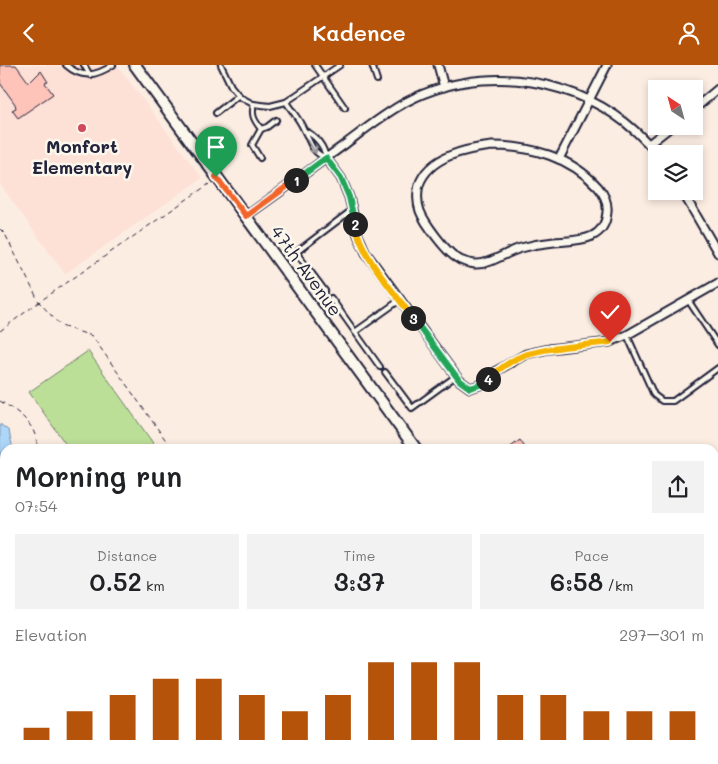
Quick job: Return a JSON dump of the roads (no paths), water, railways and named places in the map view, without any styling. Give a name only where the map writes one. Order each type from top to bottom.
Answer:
[{"type":"main road","name":"47th Avenue","points":[[135,65],[412,444]]},
{"type":"street","points":[[438,65],[444,87]]},
{"type":"street","points":[[559,159],[607,65]]},
{"type":"street","points":[[246,216],[388,113],[425,93],[444,87],[471,82],[510,80],[553,87],[589,100],[618,117],[649,144],[660,135]]},
{"type":"street","points":[[703,102],[718,89]]},
{"type":"street","points":[[509,146],[541,152],[559,159],[587,177],[598,187],[606,200],[607,215],[604,223],[589,238],[580,241],[538,244],[512,251],[481,263],[465,262],[457,259],[448,250],[420,210],[418,190],[426,172],[437,162],[459,153],[476,148],[509,146]]},
{"type":"street","points":[[326,158],[341,178],[349,197],[358,235],[366,253],[456,376],[470,388],[480,385],[498,370],[526,354],[548,349],[610,342],[627,335],[718,283]]},
{"type":"street","points":[[687,200],[718,253]]},
{"type":"lane","points":[[66,65],[78,73],[90,75],[113,65]]},
{"type":"lane","points":[[84,65],[90,75]]},
{"type":"lane","points":[[221,65],[231,86],[246,101],[270,106],[286,102],[340,65]]},
{"type":"lane","points":[[315,65],[345,109]]},
{"type":"lane","points":[[372,65],[377,80]]},
{"type":"lane","points":[[216,113],[239,95]]},
{"type":"lane","points":[[286,102],[317,154],[326,158]]},
{"type":"lane","points":[[254,104],[253,118],[261,129]]},
{"type":"lane","points":[[260,158],[252,145],[261,129],[276,120]]},
{"type":"lane","points":[[305,131],[317,139],[325,150],[326,158]]},
{"type":"lane","points":[[325,291],[300,258],[298,251],[352,210]]},
{"type":"lane","points":[[331,298],[380,367]]},
{"type":"lane","points":[[355,332],[400,300]]},
{"type":"lane","points":[[688,300],[718,345]]},
{"type":"lane","points":[[627,335],[654,395],[662,401],[673,401],[718,368]]},
{"type":"lane","points":[[385,372],[412,408],[456,376]]},
{"type":"water","points":[[0,424],[9,431],[12,444],[0,444]]},
{"type":"place","name":"Monfort Elementary","points":[[82,128]]}]
